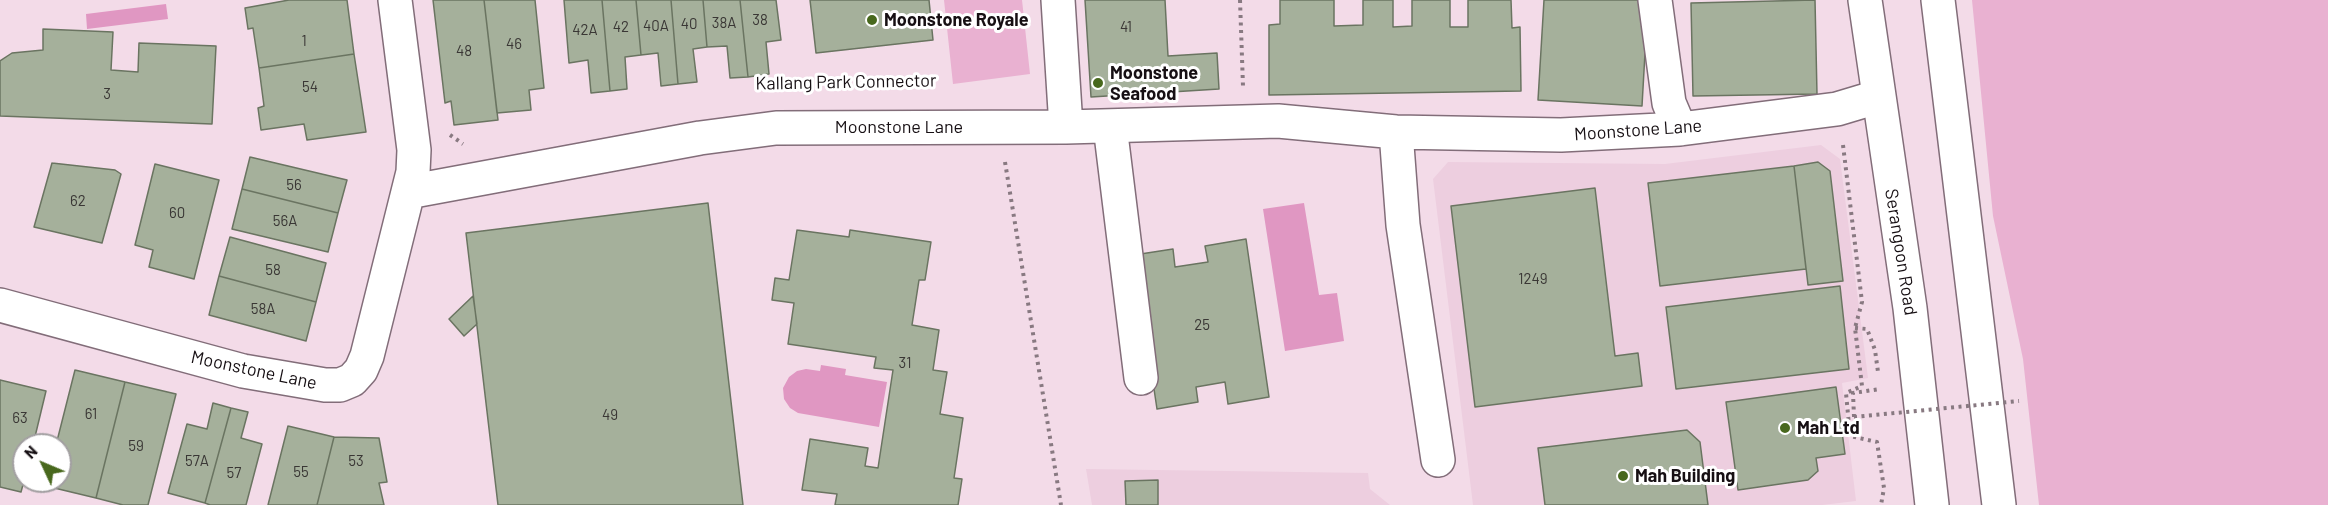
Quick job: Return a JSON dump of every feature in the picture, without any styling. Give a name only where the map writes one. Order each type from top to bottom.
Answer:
[{"type":"street","name":"Moonstone Lane","points":[[0,305],[243,371],[325,386],[340,385],[352,380],[361,370],[367,356],[413,171],[414,150],[395,0]]},
{"type":"street","points":[[1058,0],[1066,127]]},
{"type":"street","points":[[1655,0],[1669,103],[1680,129]]},
{"type":"street","name":"Serangoon Road","points":[[1865,0],[1877,97],[1910,308],[1932,505]]},
{"type":"street","points":[[1938,0],[1999,505]]},
{"type":"street","name":"Moonstone Lane","points":[[408,192],[700,138],[776,128],[1066,127],[1278,121],[1396,132],[1561,135],[1680,129],[1837,109],[1877,97]]},
{"type":"street","points":[[1110,126],[1141,378]]},
{"type":"street","points":[[1396,132],[1403,225],[1438,460]]},
{"type":"path","points":[[1240,0],[1244,122]]},
{"type":"path","points":[[1837,109],[1862,302],[1855,328],[1862,386],[1846,393],[1850,436],[1877,442],[1884,488],[1881,505]]},
{"type":"path","points":[[999,127],[1061,505]]},
{"type":"path","points":[[445,132],[463,144],[473,142]]},
{"type":"path","points":[[1855,328],[1867,329],[1875,350],[1881,390],[1853,393],[1854,417],[2019,401]]},
{"type":"shaded area","points":[[944,0],[1022,0],[1030,74],[953,84]]},
{"type":"shaded area","points":[[1972,0],[2328,0],[2328,505],[2039,505],[2023,359],[1993,216]]},
{"type":"shaded area","points":[[166,4],[168,19],[87,29],[86,14]]},
{"type":"shaded area","points":[[1821,145],[1840,159],[1868,378],[1842,383],[1856,501],[1822,505],[1473,505],[1433,179],[1448,162],[1665,164]]},
{"type":"shaded area","points":[[1304,203],[1319,295],[1337,293],[1344,341],[1285,351],[1263,209]]},
{"type":"shaded area","points":[[821,365],[846,369],[845,375],[887,382],[879,427],[798,413],[790,408],[784,399],[783,388],[789,377],[797,371],[806,369],[820,371]]},
{"type":"shaded area","points":[[1086,469],[1368,473],[1370,489],[1390,505],[1092,505]]},
{"type":"building","points":[[289,0],[347,0],[354,54],[259,68],[253,28],[248,29],[245,8]]},
{"type":"building","points":[[433,0],[484,0],[498,120],[454,125],[451,101],[445,103]]},
{"type":"building","points":[[484,0],[535,0],[544,88],[529,90],[531,110],[497,113]]},
{"type":"building","points":[[564,0],[602,0],[610,91],[591,93],[588,60],[569,63]]},
{"type":"building","points":[[602,0],[636,0],[641,55],[625,57],[627,89],[610,91]]},
{"type":"building","points":[[636,0],[671,0],[678,84],[661,86],[658,53],[641,55]]},
{"type":"building","points":[[671,0],[703,0],[707,47],[693,49],[697,82],[678,84]]},
{"type":"building","points":[[703,0],[740,0],[748,77],[730,78],[727,46],[707,47]]},
{"type":"building","points":[[740,0],[776,0],[781,40],[766,42],[769,74],[748,77]]},
{"type":"building","name":"Moonstone Royale","points":[[810,0],[929,0],[933,40],[816,53]]},
{"type":"building","points":[[1085,0],[1165,0],[1168,56],[1217,53],[1219,89],[1091,97]]},
{"type":"building","points":[[1280,0],[1334,0],[1334,26],[1363,25],[1363,0],[1393,0],[1393,27],[1412,26],[1412,0],[1450,0],[1450,27],[1468,27],[1468,0],[1511,0],[1512,28],[1520,27],[1521,91],[1269,95],[1269,25],[1280,24]]},
{"type":"building","points":[[1544,0],[1648,0],[1642,106],[1538,100]]},
{"type":"building","points":[[1815,0],[1817,94],[1693,96],[1691,3]]},
{"type":"building","points":[[43,29],[113,32],[111,70],[138,72],[139,43],[216,46],[212,124],[0,116],[0,61],[12,53],[43,50]]},
{"type":"building","points":[[354,54],[366,132],[307,140],[304,124],[261,130],[258,108],[264,106],[259,68]]},
{"type":"building","points":[[250,157],[347,180],[338,213],[242,189]]},
{"type":"building","points":[[1818,162],[1830,171],[1843,281],[1808,285],[1794,166]]},
{"type":"building","points":[[52,163],[115,170],[121,174],[102,243],[34,227]]},
{"type":"building","points":[[155,164],[219,180],[194,279],[149,267],[153,250],[135,245]]},
{"type":"building","points":[[1794,166],[1806,269],[1660,286],[1648,183]]},
{"type":"building","points":[[1595,188],[1615,356],[1638,353],[1642,386],[1475,407],[1451,206]]},
{"type":"building","points":[[242,189],[338,213],[328,252],[232,229]]},
{"type":"building","points":[[708,203],[743,505],[498,505],[466,233]]},
{"type":"building","points":[[797,230],[849,237],[850,230],[931,242],[925,280],[919,280],[912,325],[939,330],[933,370],[947,372],[940,414],[963,418],[954,478],[962,479],[958,505],[835,505],[837,494],[802,490],[810,439],[868,448],[865,466],[878,468],[893,370],[874,368],[876,357],[788,344],[794,303],[772,300],[775,278],[789,280]]},
{"type":"building","points":[[230,237],[326,263],[316,302],[219,276]]},
{"type":"building","points":[[1246,239],[1269,397],[1228,404],[1225,382],[1196,387],[1198,402],[1157,409],[1134,255],[1173,249],[1175,267],[1208,262],[1205,246]]},
{"type":"building","points":[[219,276],[316,302],[306,341],[209,315]]},
{"type":"building","points":[[1840,286],[1849,369],[1676,389],[1666,307]]},
{"type":"building","points":[[473,296],[477,324],[464,336],[449,319]]},
{"type":"building","points":[[75,370],[125,382],[96,498],[72,492],[72,433],[59,433]]},
{"type":"building","points":[[0,380],[46,391],[36,433],[12,433],[12,490],[0,487]]},
{"type":"building","points":[[125,382],[176,394],[148,505],[123,505],[96,498]]},
{"type":"building","name":"Mah Ltd","points":[[1836,387],[1845,454],[1816,458],[1818,471],[1808,480],[1738,490],[1726,402]]},
{"type":"building","points":[[213,403],[231,408],[205,503],[168,493],[187,424],[207,429]]},
{"type":"building","points":[[231,408],[248,412],[241,438],[262,444],[246,505],[210,505],[205,503]]},
{"type":"building","points":[[288,426],[334,437],[317,505],[268,505]]},
{"type":"building","name":"Mah Building","points":[[1687,430],[1700,442],[1708,505],[1545,505],[1538,448]]},
{"type":"building","points":[[334,437],[379,438],[387,482],[379,483],[384,505],[317,505]]},
{"type":"building","points":[[1158,480],[1158,505],[1126,505],[1125,481]]},
{"type":"place","name":"Moonstone Royale","points":[[872,20]]},
{"type":"place","name":"Moonstone Seafood","points":[[1098,83]]},
{"type":"place","name":"Mah Ltd","points":[[1785,428]]},
{"type":"place","name":"Mah Building","points":[[1623,476]]}]
